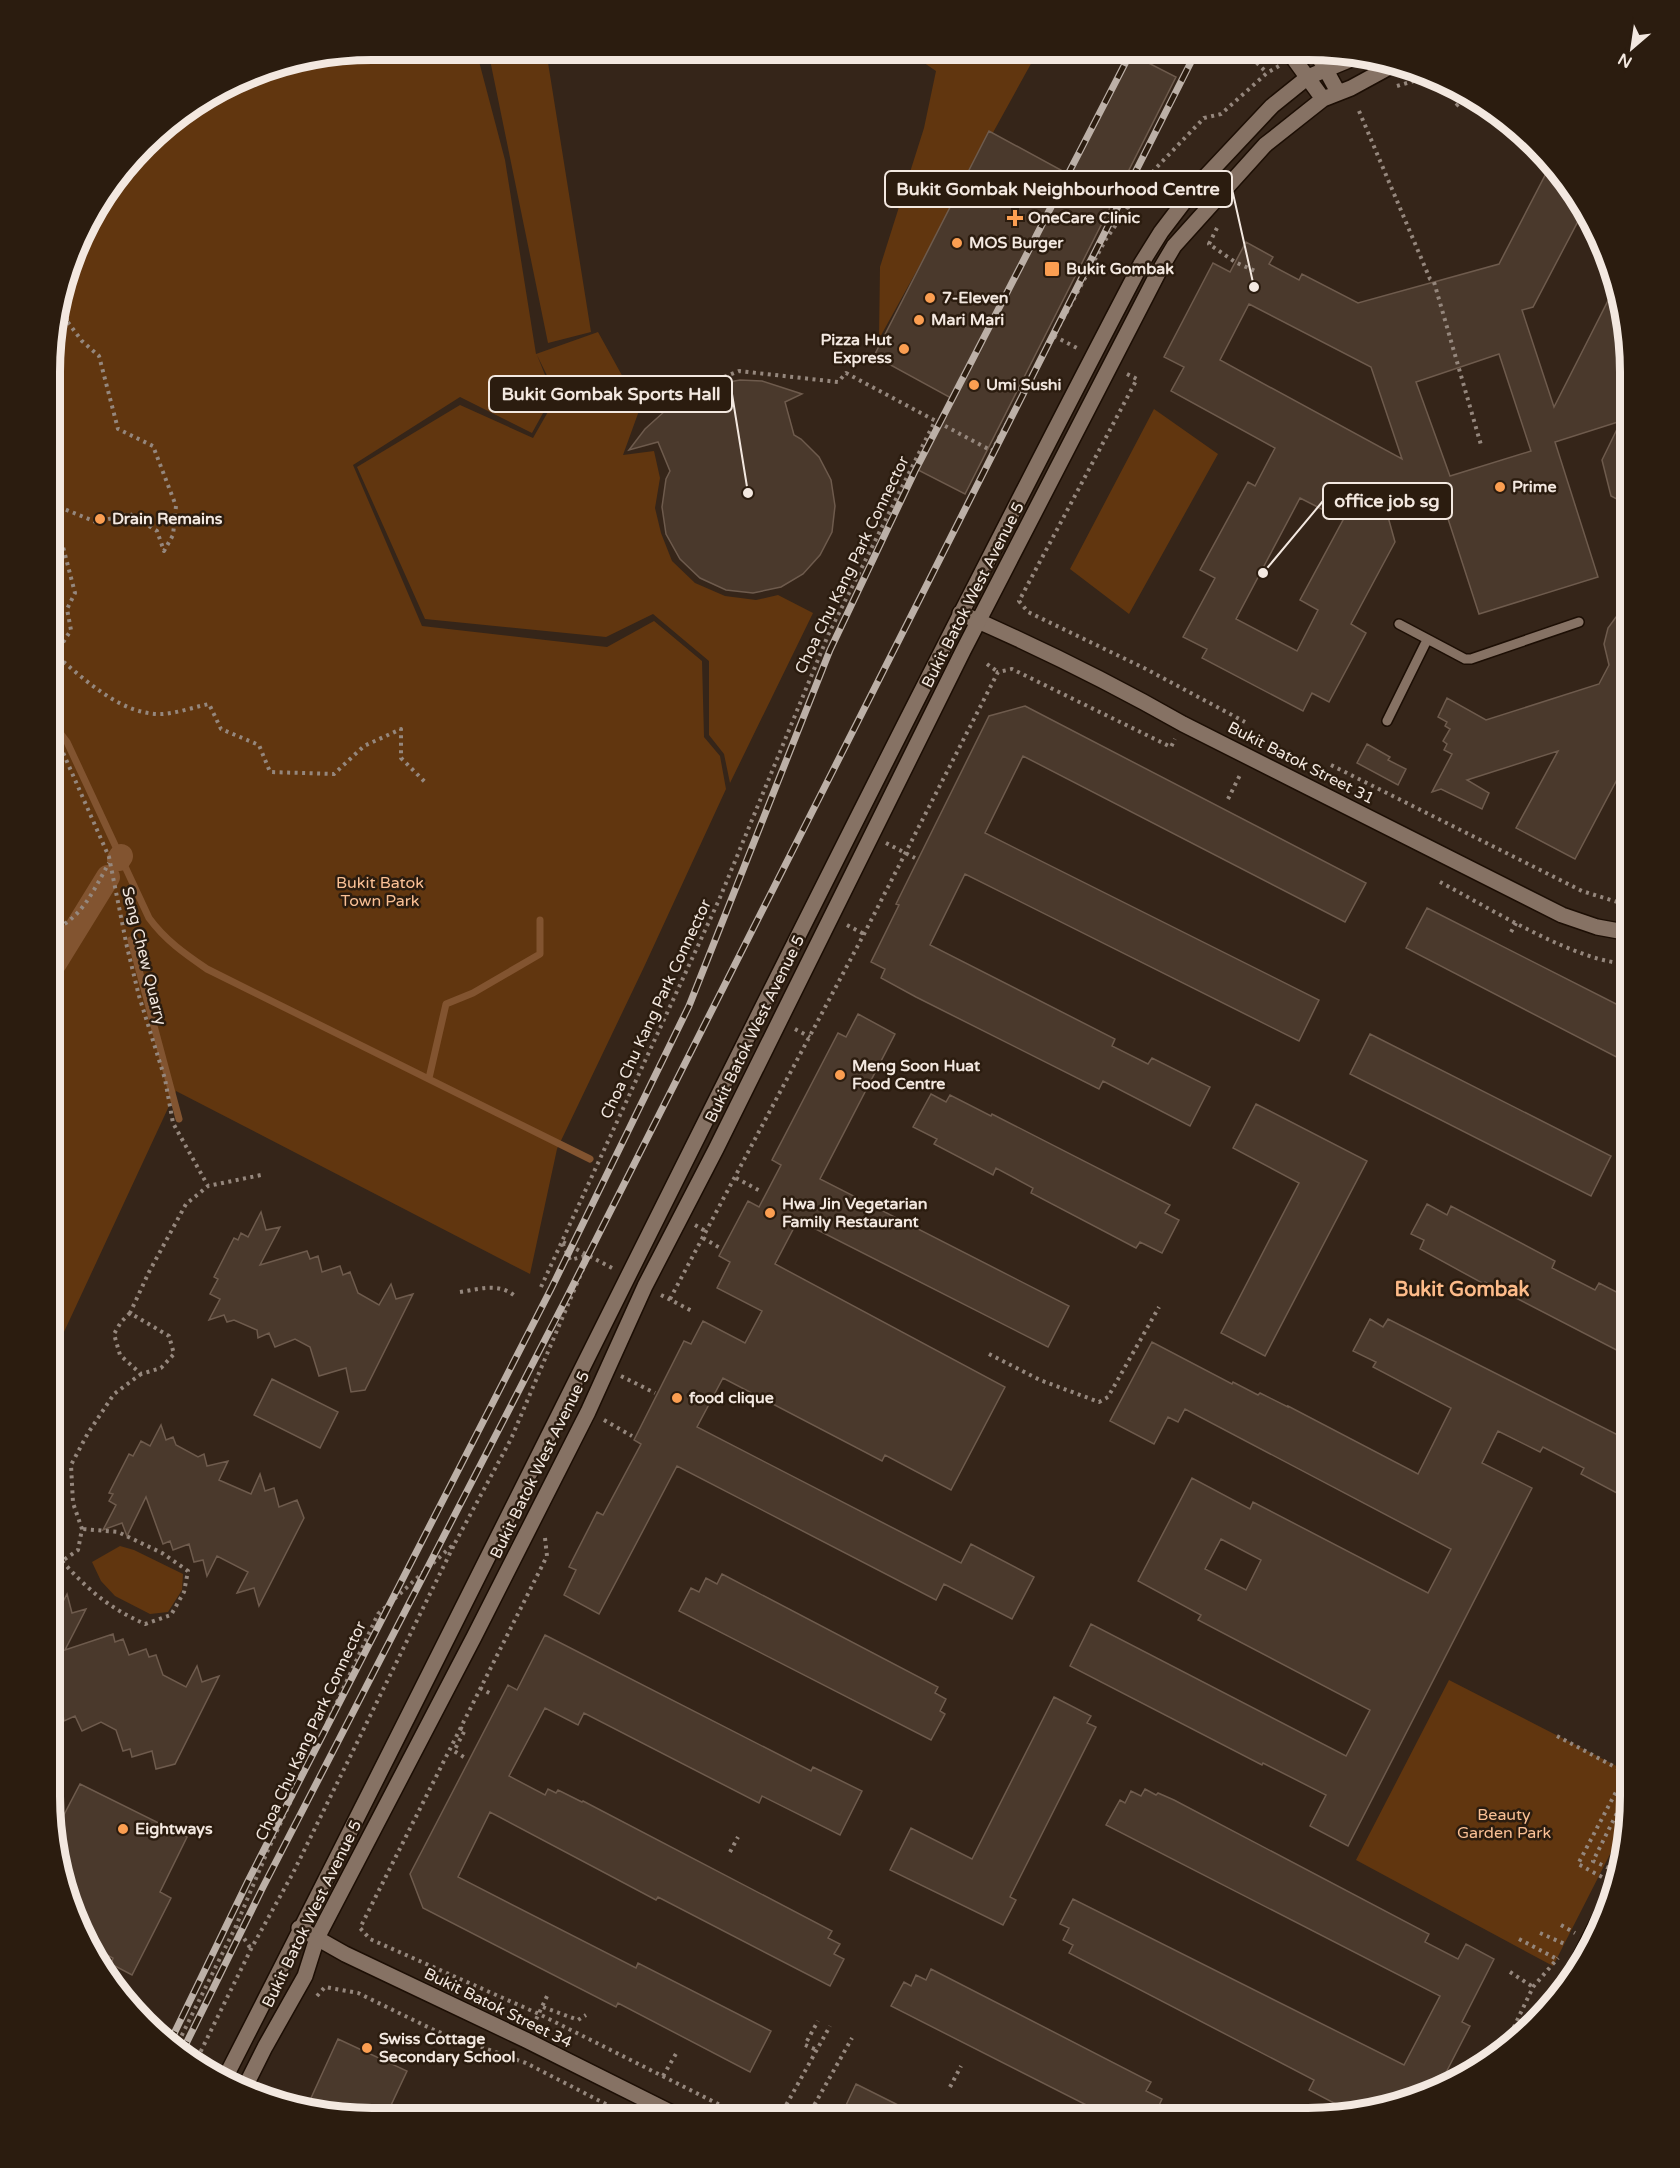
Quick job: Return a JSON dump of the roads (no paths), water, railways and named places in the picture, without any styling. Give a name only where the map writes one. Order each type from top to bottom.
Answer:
[{"type":"street","points":[[1295,60],[1323,99]]},
{"type":"street","points":[[1321,61],[1338,92]]},
{"type":"street","name":"Bukit Batok West Avenue 5","points":[[227,2072],[634,1267],[960,613],[1136,274],[1161,232],[1193,190],[1265,113],[1308,77],[1342,62]]},
{"type":"street","name":"Bukit Batok West Avenue 5","points":[[248,2082],[305,1976],[316,1938],[567,1453],[645,1286],[963,651],[1174,246],[1265,145],[1323,99],[1351,88],[1384,70]]},
{"type":"street","name":"Bukit Batok Street 31","points":[[960,613],[1135,697],[1562,915],[1597,927],[1620,931]]},
{"type":"street","name":"Bukit Batok Street 34","points":[[299,1928],[345,1954],[662,2108]]},
{"type":"lane","points":[[1399,624],[1465,659],[1579,622]]},
{"type":"lane","points":[[1387,721],[1427,640]]},
{"type":"waterway","points":[[60,733],[67,742],[149,918],[176,946],[207,969],[590,1159]]},
{"type":"waterway","points":[[60,955],[108,877]]},
{"type":"waterway","points":[[429,1078],[446,1004],[473,993],[540,954],[540,920]]},
{"type":"waterway","points":[[131,940],[179,1119]]},
{"type":"railway","points":[[173,2036],[248,1881],[551,1289],[689,1006],[830,650],[915,471],[1127,60]]},
{"type":"railway","points":[[185,2046],[263,1887],[567,1297],[1192,60]]},
{"type":"place","name":"OneCare Clinic","points":[[1015,218]]},
{"type":"place","name":"MOS Burger","points":[[957,243]]},
{"type":"place","name":"Bukit Gombak","points":[[1052,269]]},
{"type":"place","name":"Bukit Gombak Neighbourhood Centre","points":[[1254,287]]},
{"type":"place","name":"7-Eleven","points":[[930,298]]},
{"type":"place","name":"Mari Mari","points":[[919,320]]},
{"type":"place","name":"Pizza Hut Express","points":[[904,349]]},
{"type":"place","name":"Umi Sushi","points":[[974,385]]},
{"type":"place","name":"Prime","points":[[1500,487]]},
{"type":"place","name":"Bukit Gombak Sports Hall","points":[[748,493]]},
{"type":"place","name":"Drain Remains","points":[[100,519]]},
{"type":"place","name":"office job sg","points":[[1263,573]]},
{"type":"place","name":"Meng Soon Huat Food Centre","points":[[840,1075]]},
{"type":"place","name":"Hwa Jin Vegetarian Family Restaurant","points":[[770,1213]]},
{"type":"place","name":"food clique","points":[[677,1398]]},
{"type":"place","name":"Eightways","points":[[123,1829]]},
{"type":"place","name":"Swiss Cottage Secondary School","points":[[367,2048]]},
{"type":"district","name":"Bukit Gombak","points":[[1462,1290]]},
{"type":"park label","name":"Bukit Batok Town Park","points":[[380,892]]},
{"type":"park label","name":"Beauty Garden Park","points":[[1504,1824]]}]
